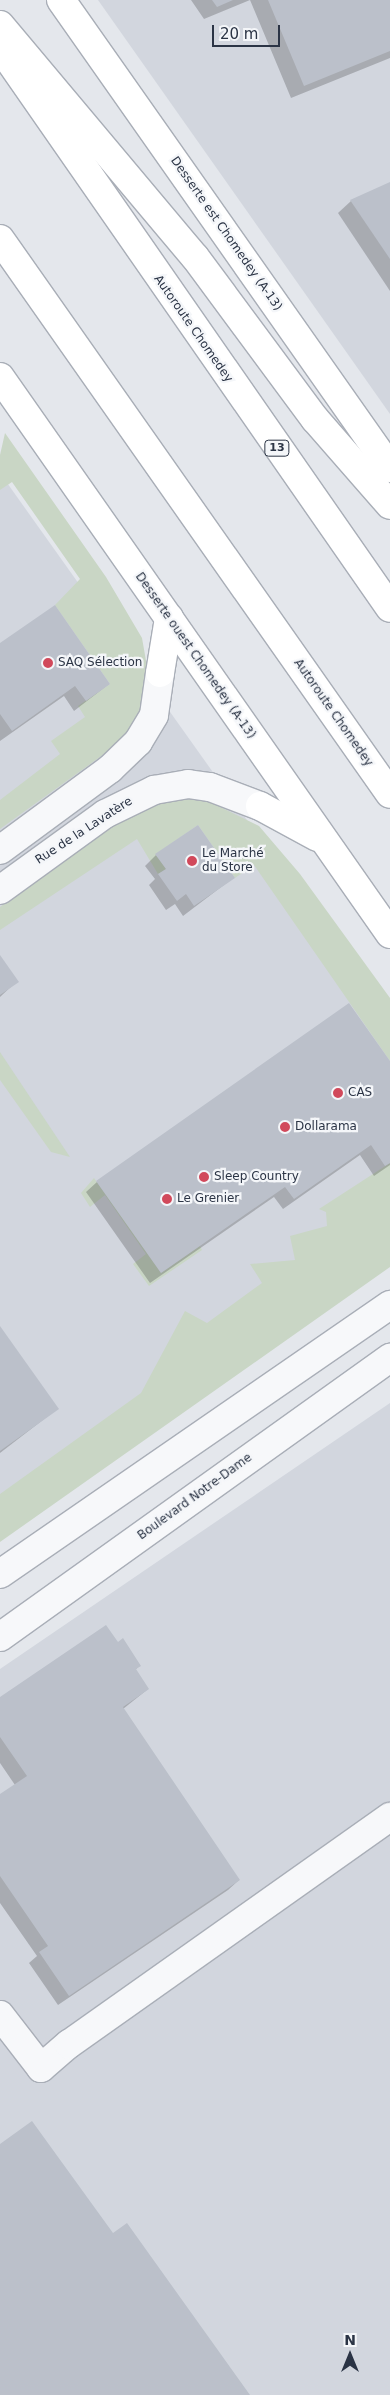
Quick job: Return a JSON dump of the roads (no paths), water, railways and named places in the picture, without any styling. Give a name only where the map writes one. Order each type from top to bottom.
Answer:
[{"type":"main road","name":"Desserte est Chomedey (A-13)","points":[[61,0],[390,468]]},
{"type":"main road","points":[[0,25],[195,258],[316,420],[390,505]]},
{"type":"main road","name":"Autoroute Chomedey","points":[[0,47],[390,608]]},
{"type":"main road","name":"Autoroute Chomedey","points":[[0,239],[390,794]]},
{"type":"main road","name":"Desserte ouest Chomedey (A-13)","points":[[0,377],[390,934]]},
{"type":"main road","points":[[160,673],[169,618]]},
{"type":"main road","points":[[260,806],[323,840]]},
{"type":"street","points":[[0,850],[110,769],[138,742],[154,716],[160,673]]},
{"type":"street","name":"Rue de la Lavatère","points":[[0,890],[105,814],[154,790],[188,784],[210,787],[260,806]]},
{"type":"street","points":[[0,1574],[390,1305]]},
{"type":"street","name":"Boulevard Notre-Dame","points":[[0,1636],[390,1358]]},
{"type":"street","points":[[0,2015],[41,2068],[69,2044],[390,1817]]},
{"type":"place","name":"SAQ Sélection","points":[[48,663]]},
{"type":"place","name":"Le Marché du Store","points":[[192,861]]},
{"type":"place","name":"CAS","points":[[338,1093]]},
{"type":"place","name":"Dollarama","points":[[285,1127]]},
{"type":"place","name":"Sleep Country","points":[[204,1177]]},
{"type":"place","name":"Le Grenier","points":[[167,1199]]}]
